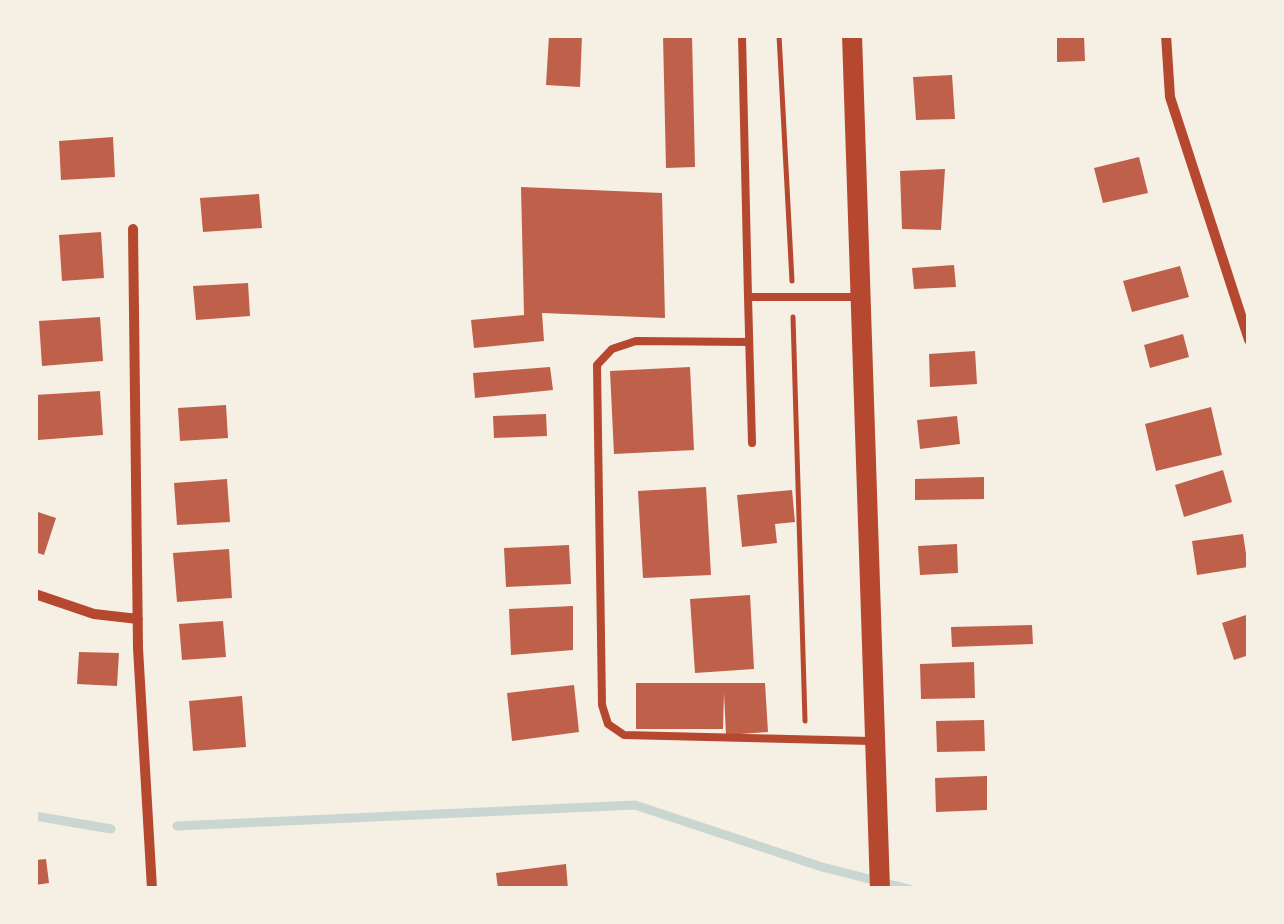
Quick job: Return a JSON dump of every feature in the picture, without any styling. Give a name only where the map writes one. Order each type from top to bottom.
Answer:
[{"type":"main road","points":[[852,35],[880,889]]},
{"type":"street","points":[[1166,35],[1170,97],[1249,340]]},
{"type":"street","points":[[133,229],[138,619],[152,889]]},
{"type":"street","points":[[35,594],[94,614],[138,619]]},
{"type":"lane","points":[[742,35],[752,443]]},
{"type":"lane","points":[[748,297],[860,297]]},
{"type":"lane","points":[[749,342],[636,341],[612,349],[597,365],[602,706],[608,724],[624,735],[875,741]]},
{"type":"path","points":[[779,35],[793,296],[805,739]]},
{"type":"building","points":[[549,35],[582,35],[580,87],[546,85]]},
{"type":"building","points":[[663,35],[692,35],[695,167],[666,168]]},
{"type":"building","points":[[1057,35],[1084,35],[1085,61],[1057,62]]},
{"type":"building","points":[[952,75],[955,119],[916,120],[913,77]]},
{"type":"building","points":[[113,137],[115,177],[61,180],[59,141]]},
{"type":"building","points":[[1139,157],[1148,193],[1103,203],[1094,168]]},
{"type":"building","points":[[945,169],[941,230],[902,229],[900,171]]},
{"type":"building","points":[[521,187],[662,193],[665,318],[542,313],[544,341],[474,348],[471,320],[524,315]]},
{"type":"building","points":[[259,194],[262,228],[203,232],[200,198]]},
{"type":"building","points":[[101,232],[104,278],[62,281],[59,235]]},
{"type":"building","points":[[954,265],[956,287],[914,289],[912,268]]},
{"type":"building","points":[[1180,266],[1189,297],[1132,312],[1123,281]]},
{"type":"building","points":[[248,283],[250,316],[196,320],[193,286]]},
{"type":"building","points":[[100,317],[103,361],[42,366],[39,321]]},
{"type":"building","points":[[1183,334],[1189,357],[1150,368],[1144,345]]},
{"type":"building","points":[[975,351],[977,384],[930,387],[929,354]]},
{"type":"building","points":[[550,367],[553,390],[475,398],[473,373]]},
{"type":"building","points":[[690,367],[694,450],[614,454],[610,371]]},
{"type":"building","points":[[100,391],[103,435],[38,440],[35,395]]},
{"type":"building","points":[[226,405],[228,438],[180,441],[178,408]]},
{"type":"building","points":[[1211,407],[1222,455],[1156,471],[1145,424]]},
{"type":"building","points":[[546,414],[547,436],[494,438],[493,416]]},
{"type":"building","points":[[957,416],[960,444],[920,449],[917,420]]},
{"type":"building","points":[[1223,470],[1232,502],[1184,517],[1175,485]]},
{"type":"building","points":[[984,477],[984,499],[915,500],[915,479]]},
{"type":"building","points":[[227,479],[230,522],[177,525],[174,483]]},
{"type":"building","points":[[706,487],[711,575],[643,578],[638,491]]},
{"type":"building","points":[[792,490],[795,522],[775,524],[777,543],[742,547],[737,495]]},
{"type":"building","points":[[35,511],[56,518],[44,555],[35,552]]},
{"type":"building","points":[[1243,534],[1248,567],[1197,575],[1192,541]]},
{"type":"building","points":[[957,544],[958,573],[920,575],[918,546]]},
{"type":"building","points":[[569,545],[571,584],[506,587],[504,548]]},
{"type":"building","points":[[229,549],[232,598],[177,602],[173,553]]},
{"type":"building","points":[[750,595],[754,669],[695,673],[690,599]]},
{"type":"building","points":[[573,606],[573,650],[511,655],[509,609]]},
{"type":"building","points":[[1249,614],[1249,655],[1234,660],[1222,623]]},
{"type":"building","points":[[223,621],[226,657],[182,660],[179,624]]},
{"type":"building","points":[[1032,625],[1033,644],[952,647],[951,627]]},
{"type":"building","points":[[79,652],[119,653],[117,686],[77,684]]},
{"type":"building","points":[[974,662],[975,698],[921,699],[920,664]]},
{"type":"building","points":[[636,683],[765,683],[768,732],[726,735],[724,693],[723,729],[636,729]]},
{"type":"building","points":[[574,685],[579,732],[512,741],[507,693]]},
{"type":"building","points":[[242,696],[246,747],[193,751],[189,701]]},
{"type":"building","points":[[984,720],[985,751],[937,752],[936,721]]},
{"type":"building","points":[[987,776],[987,810],[936,812],[935,778]]},
{"type":"building","points":[[46,859],[49,883],[35,885],[35,860]]},
{"type":"building","points":[[566,864],[568,889],[498,889],[496,873]]},
{"type":"waterway","points":[[177,826],[635,805],[822,867],[909,889]]},
{"type":"waterway","points":[[35,816],[111,829]]}]
